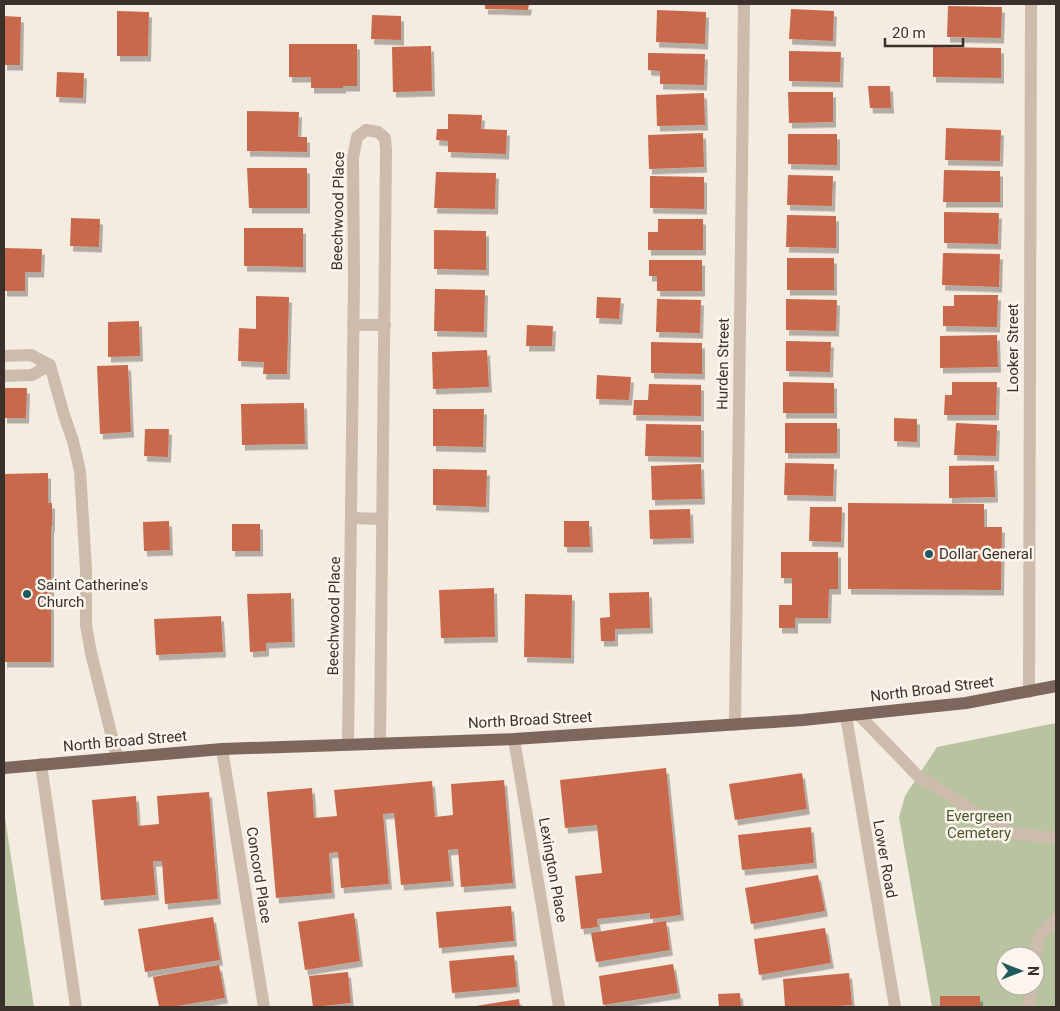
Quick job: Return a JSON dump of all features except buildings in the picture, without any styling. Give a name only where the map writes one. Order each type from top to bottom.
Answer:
[{"type":"main road","name":"North Broad Street","points":[[4,768],[222,748],[514,739],[859,715],[966,703],[1056,686]]},
{"type":"street","name":"Hurden Street","points":[[735,724],[744,4]]},
{"type":"street","name":"Looker Street","points":[[1028,692],[1031,4]]},
{"type":"street","name":"Beechwood Place","points":[[348,744],[353,158],[357,137],[366,130],[378,132],[385,138],[386,150],[380,743]]},
{"type":"street","points":[[353,325],[385,325]]},
{"type":"street","points":[[4,356],[31,355],[50,366],[73,441],[80,471],[86,569],[86,625],[91,653],[117,757]]},
{"type":"street","points":[[4,376],[32,375],[50,366]]},
{"type":"street","points":[[351,518],[382,519]]},
{"type":"street","points":[[859,715],[918,776],[1010,833],[1056,838]]},
{"type":"street","name":"Lower Road","points":[[846,716],[894,1007]]},
{"type":"street","name":"Lexington Place","points":[[514,739],[559,1007]]},
{"type":"street","name":"Concord Place","points":[[222,748],[264,1007]]},
{"type":"street","points":[[41,764],[76,1007]]},
{"type":"street","points":[[1037,946],[1038,937],[1056,919]]},
{"type":"green space","name":"Evergreen Cemetery","points":[[1056,723],[1056,1007],[932,1007],[899,817],[905,796],[937,747]]},
{"type":"green space","points":[[4,811],[34,1007],[4,1007]]},
{"type":"place","name":"Dollar General","points":[[929,554]]},
{"type":"place","name":"Saint Catherine's Church","points":[[27,594]]}]
